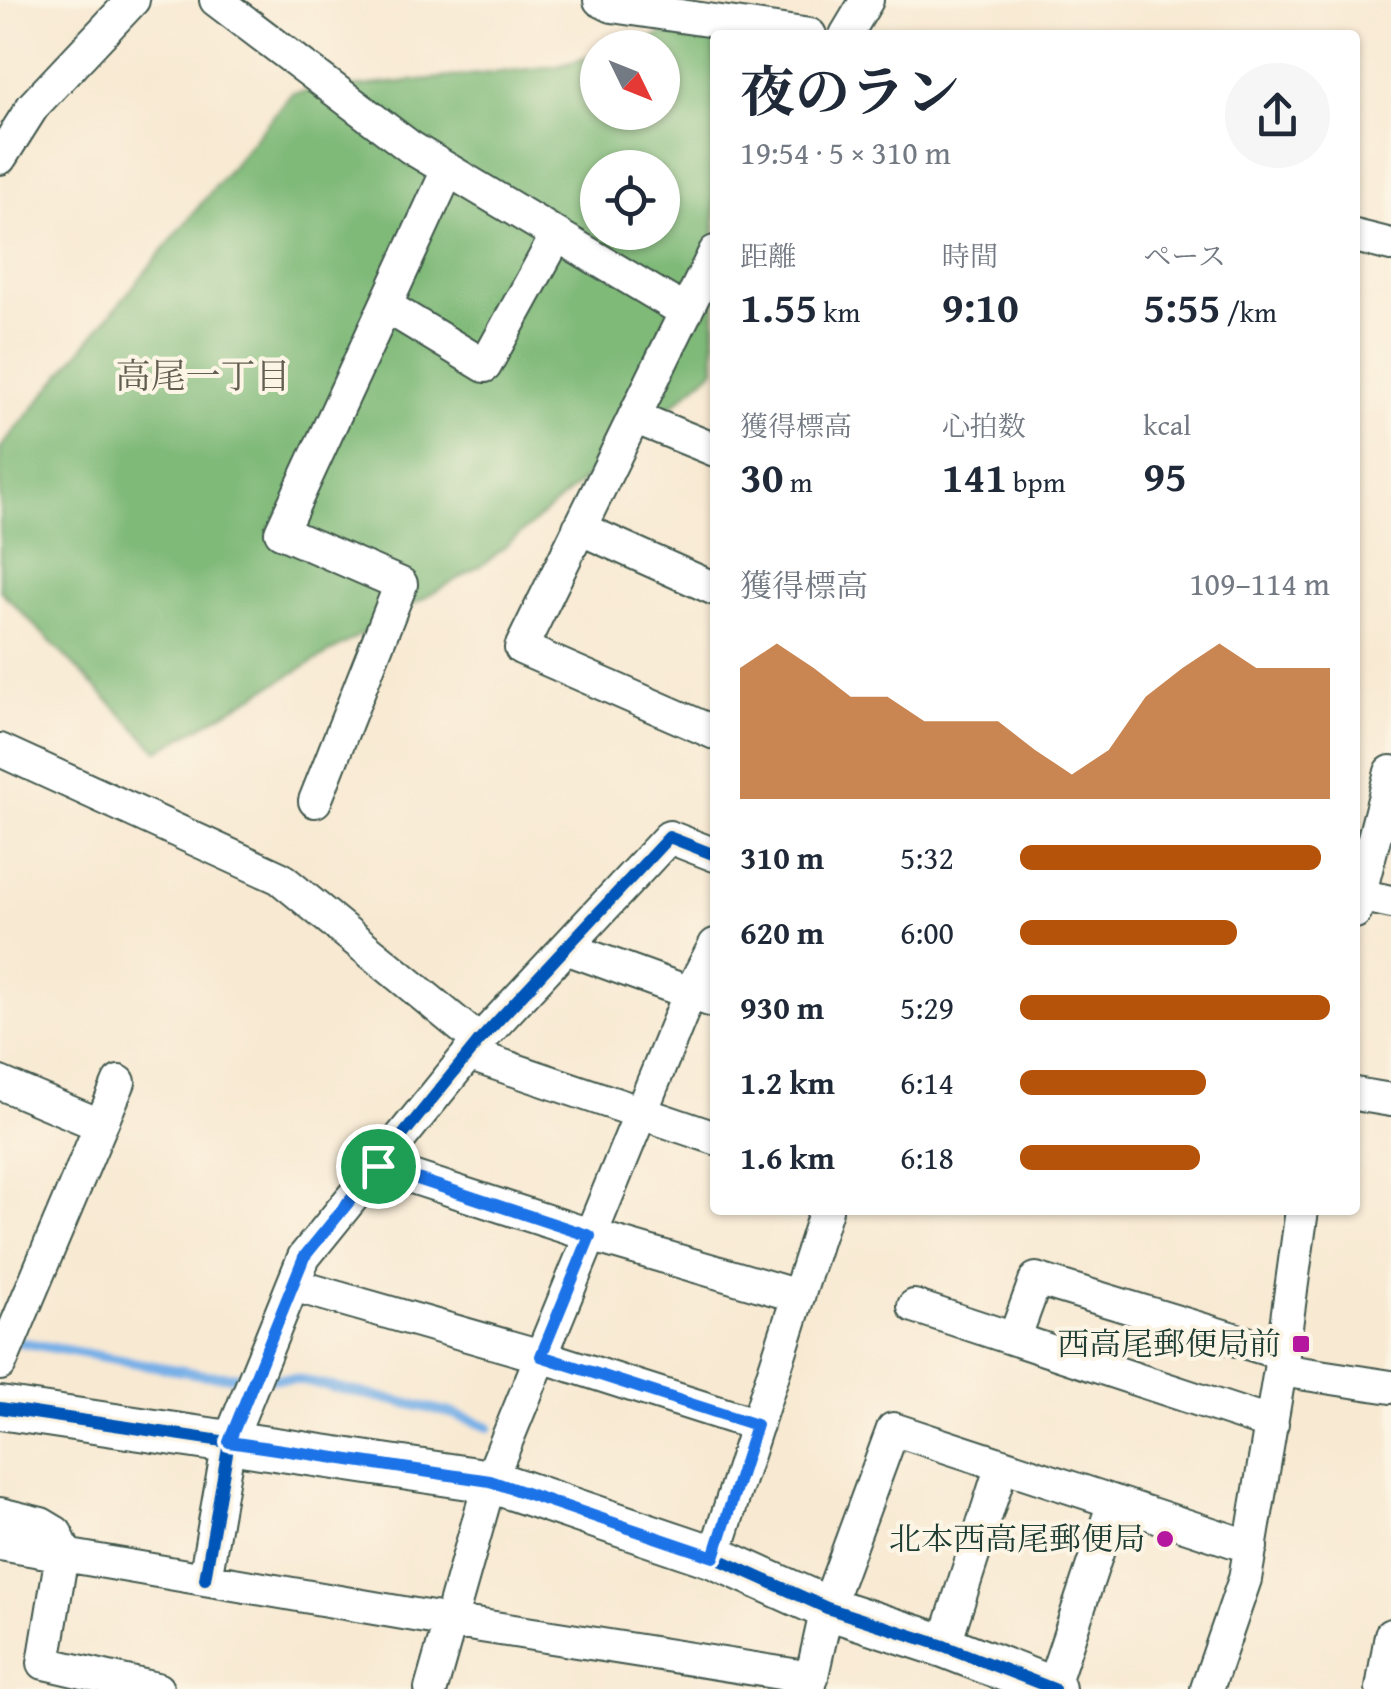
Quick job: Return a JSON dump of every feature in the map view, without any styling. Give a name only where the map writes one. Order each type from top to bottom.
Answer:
[{"type":"street","points":[[0,158],[33,106],[134,0]]},
{"type":"street","points":[[216,0],[410,148],[556,235],[698,304]]},
{"type":"street","points":[[600,0],[612,6],[776,30]]},
{"type":"street","points":[[849,30],[868,0]]},
{"type":"street","points":[[315,801],[401,584],[281,532],[448,170]]},
{"type":"street","points":[[386,306],[486,366],[556,235]]},
{"type":"street","points":[[1360,237],[1391,244]]},
{"type":"street","points":[[710,267],[698,304],[634,416],[521,648],[710,730]]},
{"type":"street","points":[[634,416],[710,448]]},
{"type":"street","points":[[580,528],[710,587]]},
{"type":"street","points":[[0,750],[280,878],[473,1047],[641,1114],[710,1136]]},
{"type":"street","points":[[1360,885],[1391,772]]},
{"type":"street","points":[[205,1579],[229,1442],[304,1257],[473,1047],[669,837],[710,853]]},
{"type":"street","points":[[1360,900],[1391,902]]},
{"type":"street","points":[[566,948],[702,998]]},
{"type":"street","points":[[432,1689],[490,1481],[641,1114],[702,998],[710,966]]},
{"type":"street","points":[[0,1364],[119,1082]]},
{"type":"street","points":[[0,1083],[100,1126]]},
{"type":"street","points":[[1360,1095],[1391,1100]]},
{"type":"street","points":[[378,1166],[590,1236],[798,1296]]},
{"type":"street","points":[[714,1557],[824,1215]]},
{"type":"street","points":[[1206,1689],[1245,1580],[1282,1362],[1301,1215]]},
{"type":"street","points":[[1014,1339],[1036,1278],[1282,1362],[1391,1386]]},
{"type":"street","points":[[292,1285],[541,1356],[756,1425]]},
{"type":"street","points":[[914,1306],[1272,1424]]},
{"type":"street","points":[[0,1408],[490,1481],[714,1557],[827,1608],[944,1646],[1053,1689],[1114,1502]]},
{"type":"street","points":[[0,1544],[810,1683],[827,1608],[893,1429],[1251,1546]]},
{"type":"street","points":[[944,1646],[1002,1464]]},
{"type":"street","points":[[0,1514],[41,1524],[56,1533],[62,1548],[44,1663],[157,1689]]},
{"type":"street","points":[[1382,1689],[1391,1635]]},
{"type":"green space","points":[[710,20],[713,30],[710,30],[710,373],[487,562],[158,751],[0,590],[0,449],[292,93],[558,66],[580,60],[580,130],[680,130],[677,30]]},
{"type":"waterway","points":[[15,1341],[205,1375],[296,1379],[451,1413],[489,1427]]},
{"type":"cycle path","points":[[205,1579],[229,1442],[304,1257],[479,1041],[669,837],[710,853]]},
{"type":"cycle path","points":[[0,1408],[490,1481],[714,1557],[827,1608],[944,1646],[1054,1689]]},
{"type":"place","name":"西高尾郵便局前","points":[[1301,1344]]},
{"type":"place","name":"北本西高尾郵便局","points":[[1165,1539]]},
{"type":"district","name":"高尾一丁目","points":[[203,376]]},
{"type":"route","points":[[378,1166],[590,1236],[541,1356],[756,1425],[714,1557],[490,1481],[229,1442],[304,1257],[378,1166]]}]
